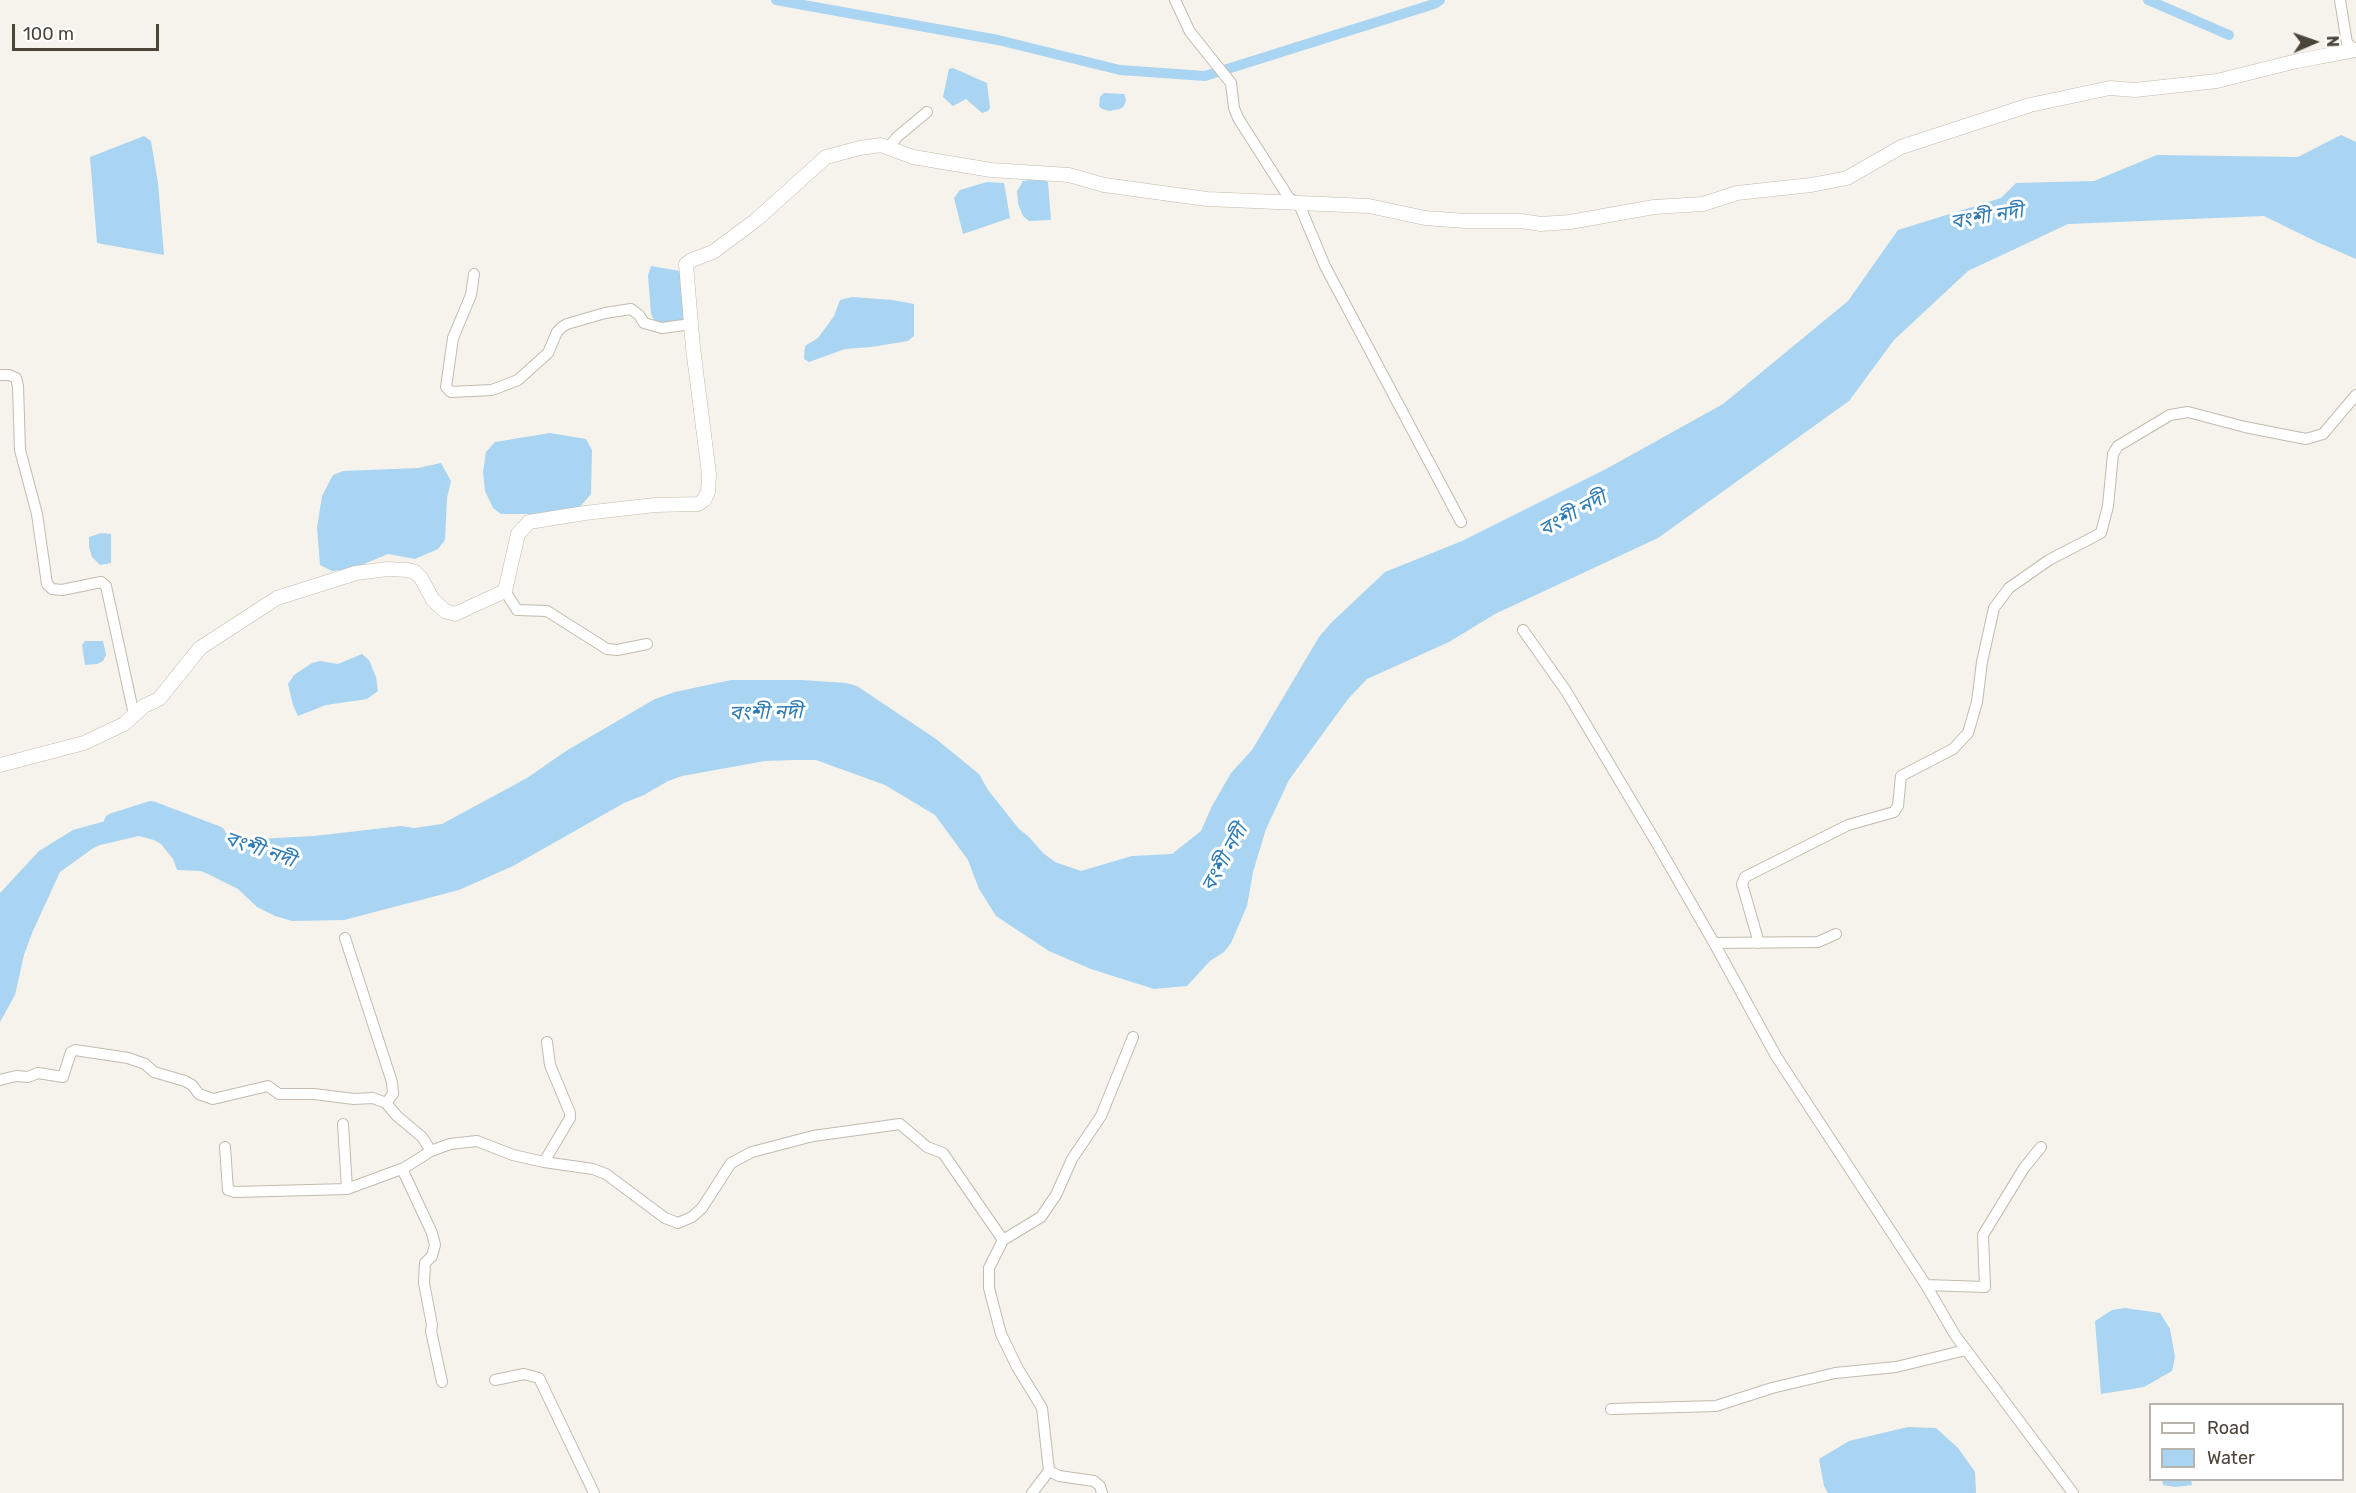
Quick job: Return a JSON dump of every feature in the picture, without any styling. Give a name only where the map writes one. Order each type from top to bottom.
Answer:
[{"type":"street","points":[[1175,0],[1190,32],[1231,83],[1234,108],[1238,118],[1289,198],[1299,204],[1325,266],[1461,522]]},
{"type":"street","points":[[2340,0],[2347,43],[2356,50]]},
{"type":"street","points":[[647,644],[616,650],[607,649],[547,611],[517,610],[505,591],[518,534],[529,522],[585,513],[698,504],[704,500],[708,492],[709,474],[686,264],[712,252],[756,220],[826,157],[881,145],[913,157],[991,170],[1069,175],[1104,185],[1207,199],[1369,206],[1425,218],[1521,221],[1541,225],[1654,207],[1703,204],[1737,193],[1811,185],[1847,178],[1900,147],[1954,128],[2063,96],[2110,88],[2135,90],[2217,81],[2297,61],[2356,50]]},
{"type":"street","points":[[888,148],[927,112]]},
{"type":"street","points":[[474,274],[471,295],[453,338],[446,387],[451,392],[492,390],[507,386],[518,380],[548,353],[557,332],[562,327],[605,313],[631,309],[644,323],[662,328],[691,324]]},
{"type":"street","points":[[0,375],[16,378],[18,386],[20,450],[37,514],[47,584],[52,589],[62,590],[101,582],[106,586],[134,715]]},
{"type":"street","points":[[1759,943],[1742,884],[1744,877],[1848,825],[1894,812],[1898,806],[1901,776],[1953,749],[1968,733],[1977,702],[1982,662],[1994,608],[2009,588],[2049,560],[2100,532],[2108,506],[2113,454],[2118,446],[2170,414],[2188,412],[2245,427],[2306,439],[2323,434],[2356,395]]},
{"type":"street","points":[[0,765],[84,743],[124,724],[144,706],[159,699],[200,648],[277,598],[356,573],[388,569],[415,572],[434,600],[445,611],[454,614],[505,591]]},
{"type":"street","points":[[1523,630],[1566,691],[1714,943],[1776,1056],[1966,1350],[2073,1493]]},
{"type":"street","points":[[1714,943],[1818,942],[1836,934]]},
{"type":"street","points":[[345,938],[392,1082],[393,1094],[386,1103]]},
{"type":"street","points":[[1032,1493],[1049,1471],[1042,1408],[1017,1367],[1001,1334],[989,1288],[989,1268],[1003,1240],[1041,1217],[1056,1195],[1072,1159],[1101,1116],[1133,1037]]},
{"type":"street","points":[[544,1162],[570,1118],[550,1065],[547,1042]]},
{"type":"street","points":[[0,1080],[16,1076],[28,1077],[38,1073],[63,1077],[71,1052],[75,1050],[128,1058],[145,1064],[154,1072],[185,1081],[192,1085],[199,1094],[213,1099],[268,1086],[279,1094],[315,1094],[354,1099],[373,1098],[386,1103],[397,1116],[422,1137],[431,1150]]},
{"type":"street","points":[[343,1124],[347,1189]]},
{"type":"street","points":[[225,1147],[228,1190],[236,1192],[347,1189],[404,1168],[431,1150],[450,1144],[477,1141],[513,1155],[593,1169],[606,1174],[665,1218],[678,1223],[692,1217],[702,1208],[731,1163],[752,1152],[813,1136],[900,1124],[927,1147],[943,1153],[1003,1240]]},
{"type":"street","points":[[1926,1285],[1985,1287],[1983,1235],[2024,1168],[2041,1147]]},
{"type":"street","points":[[404,1168],[404,1173],[423,1212],[435,1245],[432,1256],[425,1263],[424,1283],[432,1325],[430,1331],[437,1352],[442,1382]]},
{"type":"street","points":[[1611,1409],[1716,1406],[1772,1388],[1834,1374],[1896,1367],[1966,1350]]},
{"type":"street","points":[[495,1380],[524,1374],[539,1378],[594,1493]]},
{"type":"street","points":[[1049,1471],[1059,1476],[1094,1481],[1100,1486],[1102,1493]]},
{"type":"water","points":[[953,68],[987,83],[990,108],[988,111],[982,113],[966,99],[953,106],[943,97],[949,69]]},
{"type":"water","points":[[1104,93],[1124,94],[1126,100],[1124,106],[1109,111],[1102,109],[1099,106],[1100,97]]},
{"type":"water","points":[[2341,135],[2356,142],[2356,259],[2264,216],[2068,224],[1968,271],[1894,340],[1849,401],[1658,538],[1495,614],[1449,642],[1367,679],[1348,699],[1289,780],[1266,829],[1253,872],[1247,906],[1231,943],[1224,952],[1210,961],[1187,986],[1154,989],[1091,969],[1049,951],[996,916],[979,889],[968,860],[935,815],[885,785],[816,760],[796,760],[765,761],[682,776],[624,803],[513,866],[459,890],[344,920],[292,921],[275,916],[257,907],[238,889],[208,874],[201,871],[177,870],[173,859],[161,844],[154,840],[139,836],[100,845],[60,872],[32,933],[24,955],[15,995],[0,1022],[0,893],[39,851],[73,830],[131,814],[256,839],[442,824],[527,778],[566,751],[655,699],[675,692],[731,680],[801,680],[846,683],[857,686],[936,739],[979,774],[988,790],[1019,829],[1055,862],[1081,871],[1132,856],[1172,854],[1201,831],[1231,773],[1252,750],[1319,637],[1385,572],[1462,541],[1606,469],[1723,404],[1848,301],[1898,230],[2001,198],[2016,183],[2094,181],[2157,155],[2298,157]]},
{"type":"water","points":[[144,136],[151,141],[158,183],[164,255],[97,243],[90,157]]},
{"type":"water","points":[[1041,178],[1048,182],[1051,220],[1029,221],[1023,216],[1018,203],[1017,191],[1023,181]]},
{"type":"water","points":[[987,182],[1004,183],[1010,218],[963,234],[954,198],[960,190]]},
{"type":"water","points":[[651,266],[680,271],[686,317],[671,325],[655,322],[651,314],[648,275]]},
{"type":"water","points":[[852,297],[914,304],[914,336],[908,341],[845,349],[809,362],[804,359],[805,346],[818,338],[834,316],[840,300]]},
{"type":"water","points":[[550,433],[586,439],[592,450],[591,494],[579,508],[539,514],[501,514],[493,508],[485,491],[483,472],[486,452],[495,442]]},
{"type":"water","points":[[441,463],[451,481],[447,498],[445,540],[438,549],[415,559],[388,554],[352,569],[332,571],[320,565],[317,528],[322,496],[333,475],[343,471],[418,468]]},
{"type":"water","points":[[101,533],[111,534],[111,563],[100,565],[92,557],[89,537]]},
{"type":"water","points":[[85,641],[103,641],[106,655],[103,661],[85,665],[82,645]]},
{"type":"water","points":[[362,654],[369,660],[376,677],[378,691],[367,699],[326,705],[298,716],[288,684],[294,675],[312,663],[320,661],[338,664]]},
{"type":"water","points":[[2125,1308],[2160,1313],[2170,1329],[2175,1357],[2172,1371],[2144,1387],[2101,1394],[2095,1321],[2112,1310]]},
{"type":"water","points":[[1908,1427],[1936,1428],[1958,1448],[1975,1472],[1976,1493],[1828,1493],[1824,1486],[1819,1459],[1849,1441]]},
{"type":"water","points":[[2162,1481],[2191,1481],[2192,1485],[2175,1487],[2163,1485]]},
{"type":"waterway","points":[[776,0],[998,40],[1120,70],[1205,76],[1434,4],[1440,0]]},
{"type":"waterway","points":[[2148,0],[2229,35]]},
{"type":"waterway","name":"বংশী নদী","points":[[113,822],[151,810],[217,835]]}]
